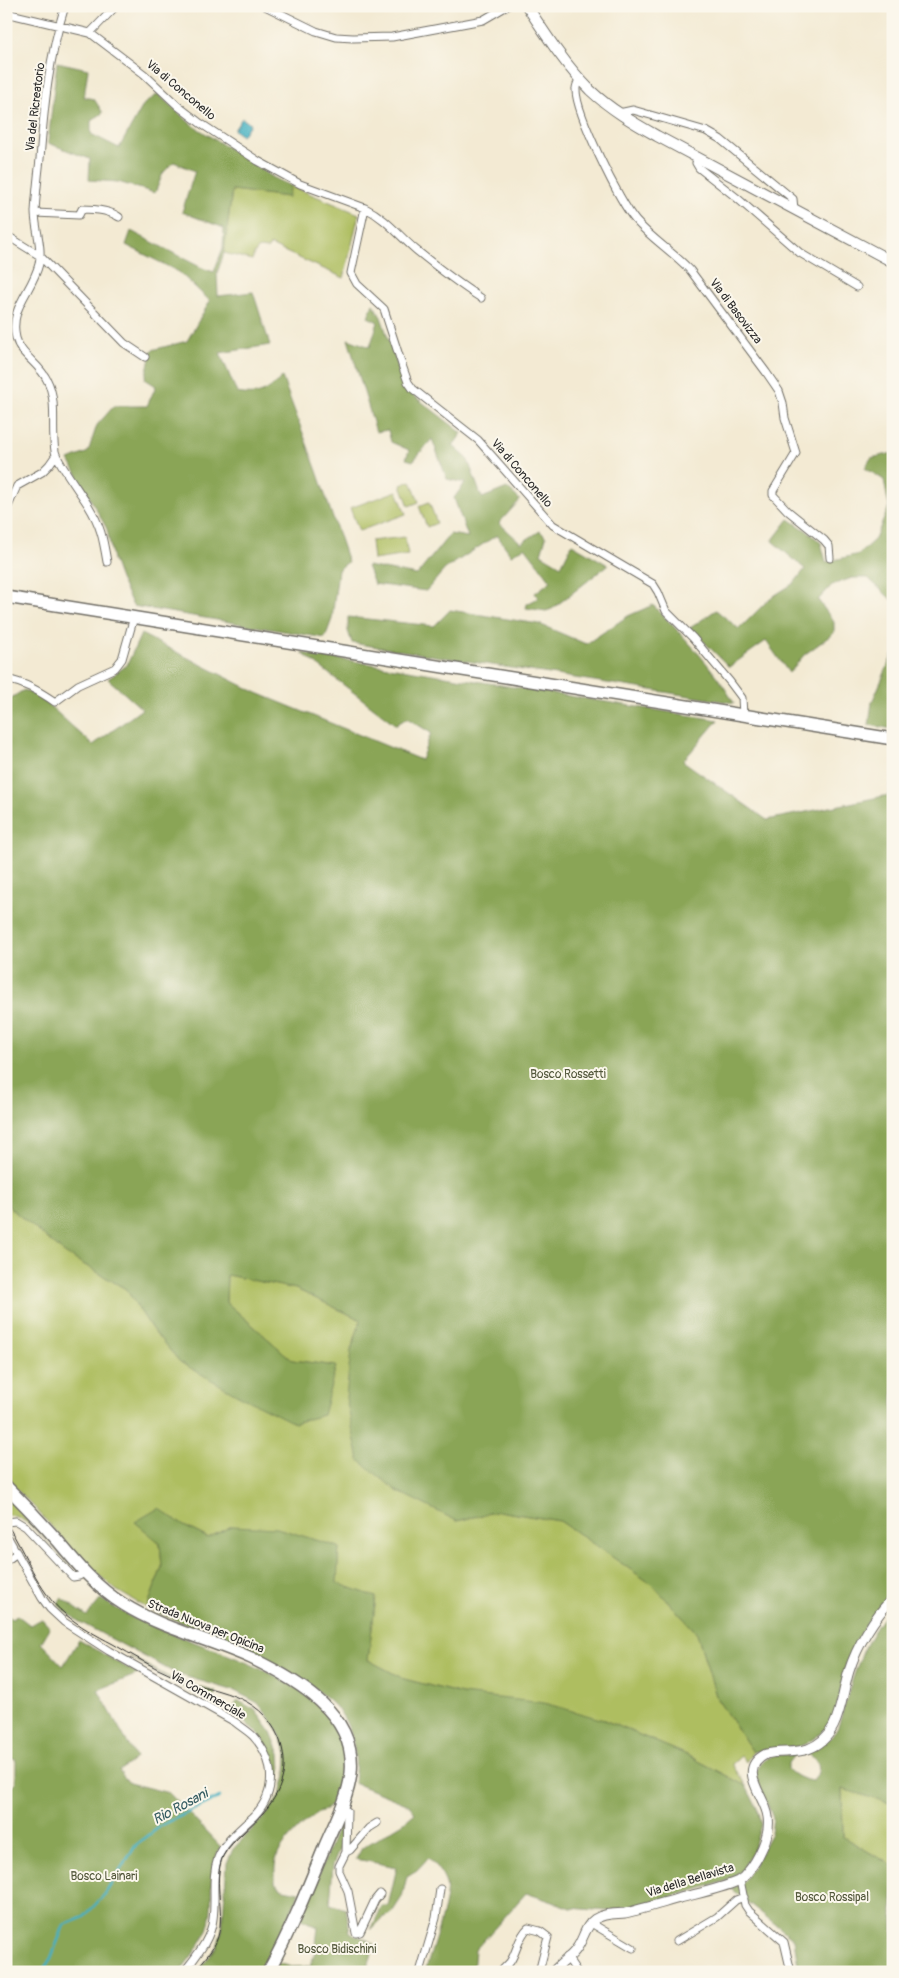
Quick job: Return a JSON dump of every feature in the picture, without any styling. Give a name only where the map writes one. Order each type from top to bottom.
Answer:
[{"type":"main road","points":[[526,6],[561,56],[580,78],[591,90],[619,113],[650,132],[893,262]]},
{"type":"main road","points":[[6,597],[893,739]]},
{"type":"main road","name":"Strada Nuova per Opicina","points":[[6,1486],[85,1572],[111,1596],[137,1613],[254,1659],[292,1680],[319,1699],[342,1728],[351,1755],[351,1774],[340,1808],[300,1904],[268,1972]]},
{"type":"street","name":"Via del Ricreatorio","points":[[65,6],[51,61],[43,122],[35,213],[40,256],[39,265],[15,315],[14,327],[19,347],[42,371],[50,387],[56,455],[103,533],[107,562]]},
{"type":"street","points":[[90,33],[116,6]]},
{"type":"street","points":[[265,6],[316,31],[353,38],[392,37],[483,20],[507,6]]},
{"type":"street","name":"Via di Conconello","points":[[6,13],[90,33],[144,74],[178,106],[200,123],[258,161],[306,187],[365,208],[381,218],[416,249],[467,289],[482,298]]},
{"type":"street","name":"Via di Basovizza","points":[[580,78],[576,87],[582,113],[594,143],[627,210],[650,236],[690,270],[778,391],[796,453],[773,491],[773,495],[788,511],[824,540],[829,546],[830,558]]},
{"type":"street","points":[[619,113],[633,110],[706,131],[720,139],[793,199],[794,209]]},
{"type":"street","points":[[698,157],[696,163],[699,168],[737,198],[800,253],[857,288]]},
{"type":"street","name":"Via di Conconello","points":[[365,208],[351,273],[357,284],[384,309],[408,382],[418,393],[478,440],[553,525],[653,584],[666,611],[693,638],[742,698],[743,715]]},
{"type":"street","points":[[35,213],[79,215],[82,209],[87,209],[112,213],[119,217]]},
{"type":"street","points":[[6,235],[40,256],[124,343],[145,357]]},
{"type":"street","points":[[6,511],[17,486],[42,472],[56,455]]},
{"type":"street","points":[[6,679],[20,682],[36,689],[55,702],[78,685],[115,668],[122,659],[134,617]]},
{"type":"street","points":[[6,1522],[16,1521],[26,1527],[73,1577],[85,1572]]},
{"type":"street","name":"Via Commerciale","points":[[6,1534],[42,1598],[50,1609],[64,1622],[109,1651],[235,1722],[252,1736],[267,1759],[272,1773],[270,1791],[262,1806],[224,1847],[219,1855],[214,1876],[214,1918],[212,1928],[200,1950],[184,1972]]},
{"type":"street","points":[[6,1561],[17,1553]]},
{"type":"street","name":"Via della Bellavista","points":[[591,1923],[602,1916],[643,1908],[740,1880],[750,1870],[768,1829],[768,1813],[754,1784],[752,1774],[754,1765],[760,1757],[766,1754],[807,1749],[827,1737],[833,1730],[849,1671],[856,1655],[878,1617],[893,1598]]},
{"type":"street","points":[[340,1808],[347,1811],[348,1814],[346,1852],[339,1866],[339,1871],[348,1891],[356,1933],[360,1932],[375,1900],[380,1894]]},
{"type":"street","points":[[346,1852],[350,1850],[369,1828],[377,1823]]},
{"type":"street","points":[[740,1880],[748,1911],[784,1942],[791,1972]]},
{"type":"street","points":[[420,1972],[436,1918],[440,1888]]},
{"type":"street","points":[[677,1940],[717,1917],[736,1900],[744,1897]]},
{"type":"street","points":[[553,1972],[577,1948],[591,1923],[633,1948]]},
{"type":"street","points":[[501,1972],[509,1964],[522,1935],[528,1928],[546,1934],[548,1938],[539,1972]]},
{"type":"street","points":[[568,1957],[577,1972]]},
{"type":"green space","points":[[57,62],[88,69],[84,97],[94,99],[103,113],[91,121],[91,134],[119,148],[144,104],[158,94],[191,124],[274,178],[291,186],[288,197],[232,190],[224,253],[217,273],[218,296],[253,292],[270,345],[220,353],[237,393],[257,394],[267,390],[282,377],[317,471],[348,562],[338,570],[332,619],[325,638],[133,606],[120,579],[113,560],[107,529],[69,460],[88,452],[97,425],[114,406],[147,406],[156,386],[145,379],[152,350],[187,341],[210,301],[179,272],[126,245],[131,231],[202,268],[214,272],[223,248],[224,228],[182,212],[195,171],[174,162],[163,173],[155,193],[118,182],[89,180],[90,159],[48,143]]},
{"type":"green space","points":[[291,186],[359,214],[344,278],[270,245],[268,249],[259,248],[252,260],[224,253],[232,190],[288,197]]},
{"type":"green space","points":[[373,304],[381,317],[399,370],[409,392],[462,433],[453,446],[467,458],[482,498],[507,488],[520,500],[499,523],[521,543],[540,531],[546,537],[541,554],[561,566],[572,544],[608,565],[552,609],[546,611],[526,608],[527,604],[538,598],[535,593],[551,581],[525,547],[511,555],[497,535],[445,569],[426,591],[374,584],[367,566],[417,575],[450,534],[468,537],[454,498],[465,483],[447,479],[432,439],[413,461],[406,459],[409,450],[391,442],[388,430],[376,432],[348,339],[370,347],[378,322],[368,317]]},
{"type":"green space","points":[[893,453],[893,601],[868,578],[852,578],[832,585],[818,600],[834,622],[834,633],[804,655],[789,673],[766,641],[729,667],[690,628],[716,610],[739,629],[769,599],[794,583],[805,569],[772,541],[789,519],[821,543],[826,562],[859,554],[875,539],[889,507],[884,480],[865,468],[871,458]]},
{"type":"green space","points":[[411,481],[419,502],[409,506],[401,485]]},
{"type":"green space","points":[[397,491],[406,514],[359,531],[350,508]]},
{"type":"green space","points":[[429,502],[437,523],[427,527],[419,506]]},
{"type":"green space","points":[[405,537],[408,555],[373,560],[371,541]]},
{"type":"green space","points":[[653,605],[717,676],[734,703],[352,643],[348,631],[348,617],[434,626],[450,610],[539,624],[586,644],[628,616]]},
{"type":"green space","name":"Bosco Rossetti","points":[[141,634],[257,693],[421,760],[431,733],[407,718],[396,725],[302,653],[718,720],[683,761],[767,820],[889,795],[893,773],[893,1593],[870,1619],[852,1648],[848,1657],[835,1714],[831,1722],[823,1732],[808,1742],[793,1748],[753,1752],[717,1699],[697,1633],[653,1585],[560,1521],[498,1511],[457,1521],[397,1491],[359,1460],[346,1398],[351,1350],[361,1320],[296,1289],[227,1275],[226,1302],[292,1360],[336,1366],[323,1415],[294,1423],[238,1395],[180,1362],[152,1329],[126,1289],[66,1254],[9,1207],[6,1199],[6,701],[24,690],[41,698],[93,745],[142,709],[108,679],[127,665]]},
{"type":"green space","points":[[893,654],[893,729],[869,725],[872,702]]},
{"type":"green space","points":[[6,1199],[9,1207],[66,1254],[126,1289],[152,1329],[180,1362],[336,1366],[292,1360],[226,1302],[227,1275],[296,1289],[361,1320],[351,1350],[457,1521],[498,1511],[560,1521],[653,1585],[697,1633],[717,1699],[753,1752],[746,1762],[741,1756],[732,1764],[746,1786],[687,1755],[604,1720],[462,1694],[404,1679],[368,1660],[376,1597],[336,1583],[339,1547],[232,1526],[208,1538],[184,1526],[160,1543],[162,1567],[147,1608],[116,1590],[79,1558],[35,1508],[6,1479]]},
{"type":"green space","points":[[6,1497],[41,1535],[35,1529],[16,1517],[6,1515]]},
{"type":"green space","points":[[159,1508],[184,1526],[208,1538],[232,1526],[277,1528],[339,1547],[337,1583],[376,1597],[368,1660],[404,1679],[462,1694],[544,1703],[604,1720],[687,1755],[746,1786],[757,1808],[761,1825],[752,1853],[741,1871],[727,1881],[636,1907],[607,1911],[571,1908],[526,1893],[475,1950],[473,1972],[425,1972],[445,1901],[446,1884],[441,1873],[428,1858],[417,1870],[407,1876],[402,1897],[391,1914],[383,1918],[371,1930],[382,1906],[388,1906],[397,1867],[356,1859],[362,1848],[403,1823],[415,1813],[409,1805],[354,1783],[355,1753],[351,1734],[336,1707],[320,1693],[266,1660],[147,1608],[162,1567],[160,1543],[135,1522]]},
{"type":"green space","points":[[61,1598],[87,1616],[101,1599],[127,1615],[156,1628],[230,1656],[268,1673],[302,1693],[328,1717],[343,1746],[343,1782],[334,1803],[310,1818],[279,1852],[275,1866],[275,1883],[283,1889],[300,1892],[272,1953],[261,1972],[197,1972],[217,1947],[222,1930],[227,1863],[233,1849],[268,1813],[281,1794],[286,1775],[287,1753],[277,1728],[258,1703],[235,1691],[177,1674],[78,1621],[58,1605]]},
{"type":"green space","name":"Bosco Rossipal","points":[[893,1606],[893,1804],[842,1789],[843,1837],[893,1866],[893,1972],[799,1972],[794,1939],[731,1889],[745,1880],[771,1833],[773,1818],[755,1774],[758,1767],[766,1759],[795,1754],[788,1763],[788,1769],[799,1777],[813,1781],[819,1768],[814,1759],[805,1753],[824,1743],[838,1727],[858,1663],[872,1633]]},
{"type":"green space","name":"Bosco Lainari","points":[[6,1615],[13,1619],[17,1615],[30,1625],[42,1619],[50,1628],[41,1643],[63,1666],[79,1640],[138,1674],[98,1690],[136,1758],[119,1771],[129,1783],[169,1793],[221,1847],[213,1869],[211,1909],[207,1930],[180,1972],[6,1972],[6,1795],[16,1781],[16,1760],[6,1758]]},
{"type":"green space","points":[[129,1656],[172,1679],[216,1692],[211,1703]]},
{"type":"green space","points":[[237,1700],[255,1710],[271,1732],[280,1754],[281,1773],[274,1792],[276,1776],[270,1755],[256,1731],[232,1713]]},
{"type":"green space","points":[[842,1788],[893,1804],[893,1866],[843,1837]]},
{"type":"green space","name":"Bosco Bidischini","points":[[339,1824],[340,1848],[333,1865],[330,1904],[346,1909],[350,1932],[375,1945],[366,1972],[273,1972],[278,1963],[292,1967],[310,1966],[315,1953],[318,1927],[301,1919]]},
{"type":"water","points":[[242,118],[250,124],[242,136],[234,130]]},
{"type":"waterway","name":"Rio Rosani","points":[[42,1972],[51,1958],[64,1925],[84,1917],[105,1894],[136,1845],[162,1825],[220,1797]]},
{"type":"tram line","points":[[6,1523],[39,1583],[55,1605],[70,1618],[94,1634],[165,1672],[247,1702],[270,1722],[279,1738],[284,1764],[280,1787],[267,1809],[232,1844],[223,1856],[219,1877],[219,1932],[212,1950],[194,1972]]}]
